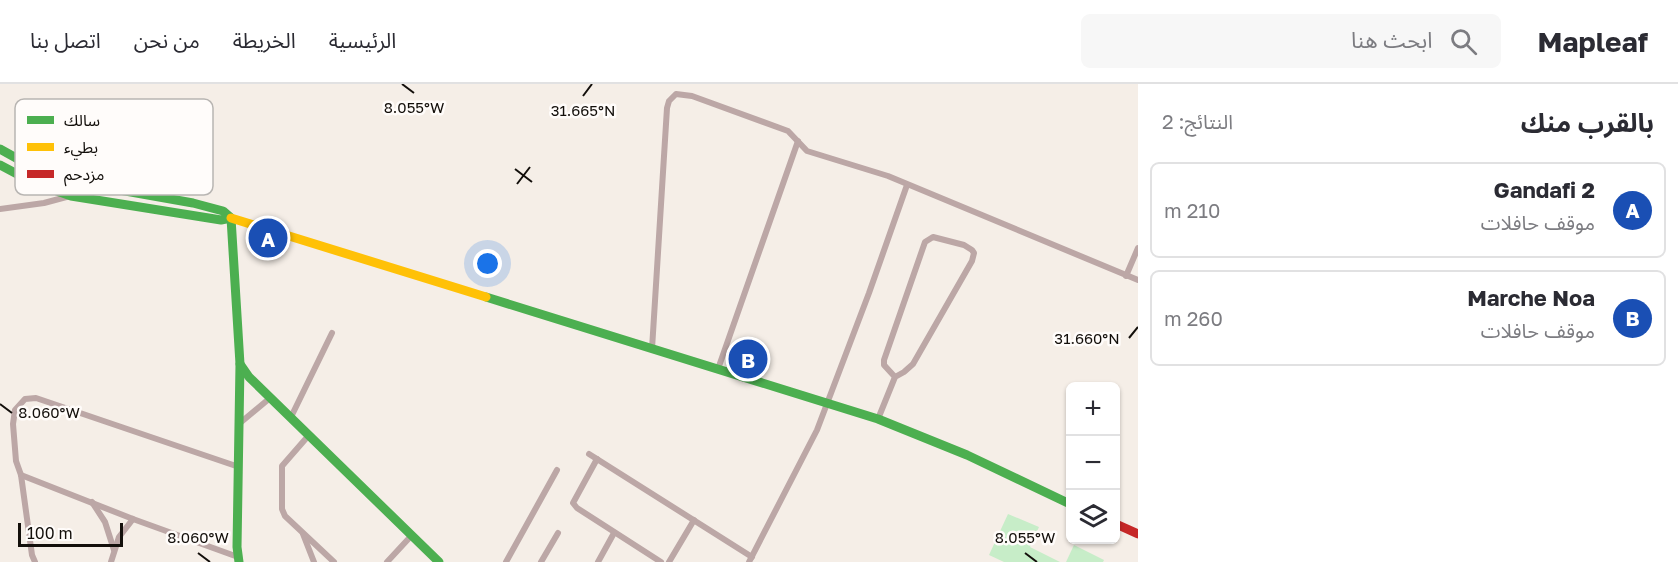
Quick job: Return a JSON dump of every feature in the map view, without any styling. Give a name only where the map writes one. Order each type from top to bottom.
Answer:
[{"type":"street","points":[[652,349],[669,101],[676,94],[692,96],[788,131],[807,151],[878,172],[1138,280]]},
{"type":"street","points":[[718,369],[798,141]]},
{"type":"street","points":[[0,149],[15,158]]},
{"type":"street","points":[[0,165],[15,173]]},
{"type":"street","points":[[589,454],[751,559],[828,404],[907,185]]},
{"type":"street","points":[[148,195],[223,211],[231,218],[878,419],[967,455],[1066,502]]},
{"type":"street","points":[[0,209],[44,203],[70,196],[221,220],[231,218]]},
{"type":"street","points":[[21,475],[239,559],[240,364],[231,218]]},
{"type":"street","points":[[878,419],[895,377],[913,364],[972,261],[974,254],[970,248],[933,237],[929,237],[925,242],[884,360],[885,365],[895,377]]},
{"type":"street","points":[[1126,276],[1138,248]]},
{"type":"street","points":[[291,417],[332,333]]},
{"type":"street","points":[[240,364],[249,377],[270,398],[439,562]]},
{"type":"street","points":[[35,562],[32,555],[21,475],[16,461],[14,416],[17,406],[30,397],[238,467]]},
{"type":"street","points":[[239,424],[270,398]]},
{"type":"street","points":[[309,435],[286,460],[281,469],[283,513],[334,562]]},
{"type":"street","points":[[597,459],[573,503],[614,533],[661,562]]},
{"type":"street","points":[[506,562],[557,470]]},
{"type":"street","points":[[92,502],[105,522],[114,550]]},
{"type":"street","points":[[111,562],[123,530],[134,519]]},
{"type":"street","points":[[669,562],[694,520]]},
{"type":"street","points":[[1120,526],[1138,534]]},
{"type":"street","points":[[302,531],[314,562]]},
{"type":"street","points":[[542,562],[558,533]]},
{"type":"street","points":[[598,562],[614,533]]},
{"type":"street","points":[[387,562],[412,535]]},
{"type":"green space","points":[[1008,514],[1039,527],[1030,547],[1060,562],[1004,562],[989,555]]},
{"type":"green space","points":[[1074,545],[1104,560],[1103,562],[1066,562]]},
{"type":"traffic: fast","points":[[0,149],[15,157]]},
{"type":"traffic: fast","points":[[0,165],[15,173]]},
{"type":"traffic: fast","points":[[68,195],[221,220],[231,218]]},
{"type":"traffic: fast","points":[[148,195],[223,211],[231,218],[240,364],[237,547],[239,562]]},
{"type":"traffic: fast","points":[[486,297],[878,419],[967,455],[1066,502]]},
{"type":"traffic: fast","points":[[240,364],[249,377],[439,562]]},
{"type":"traffic: slow","points":[[231,218],[486,297]]},
{"type":"traffic: jam","points":[[1120,526],[1138,534]]},
{"type":"place","name":"Gandafi 2","points":[[268,238]]},
{"type":"place","name":"Marche Noa","points":[[748,359]]}]
